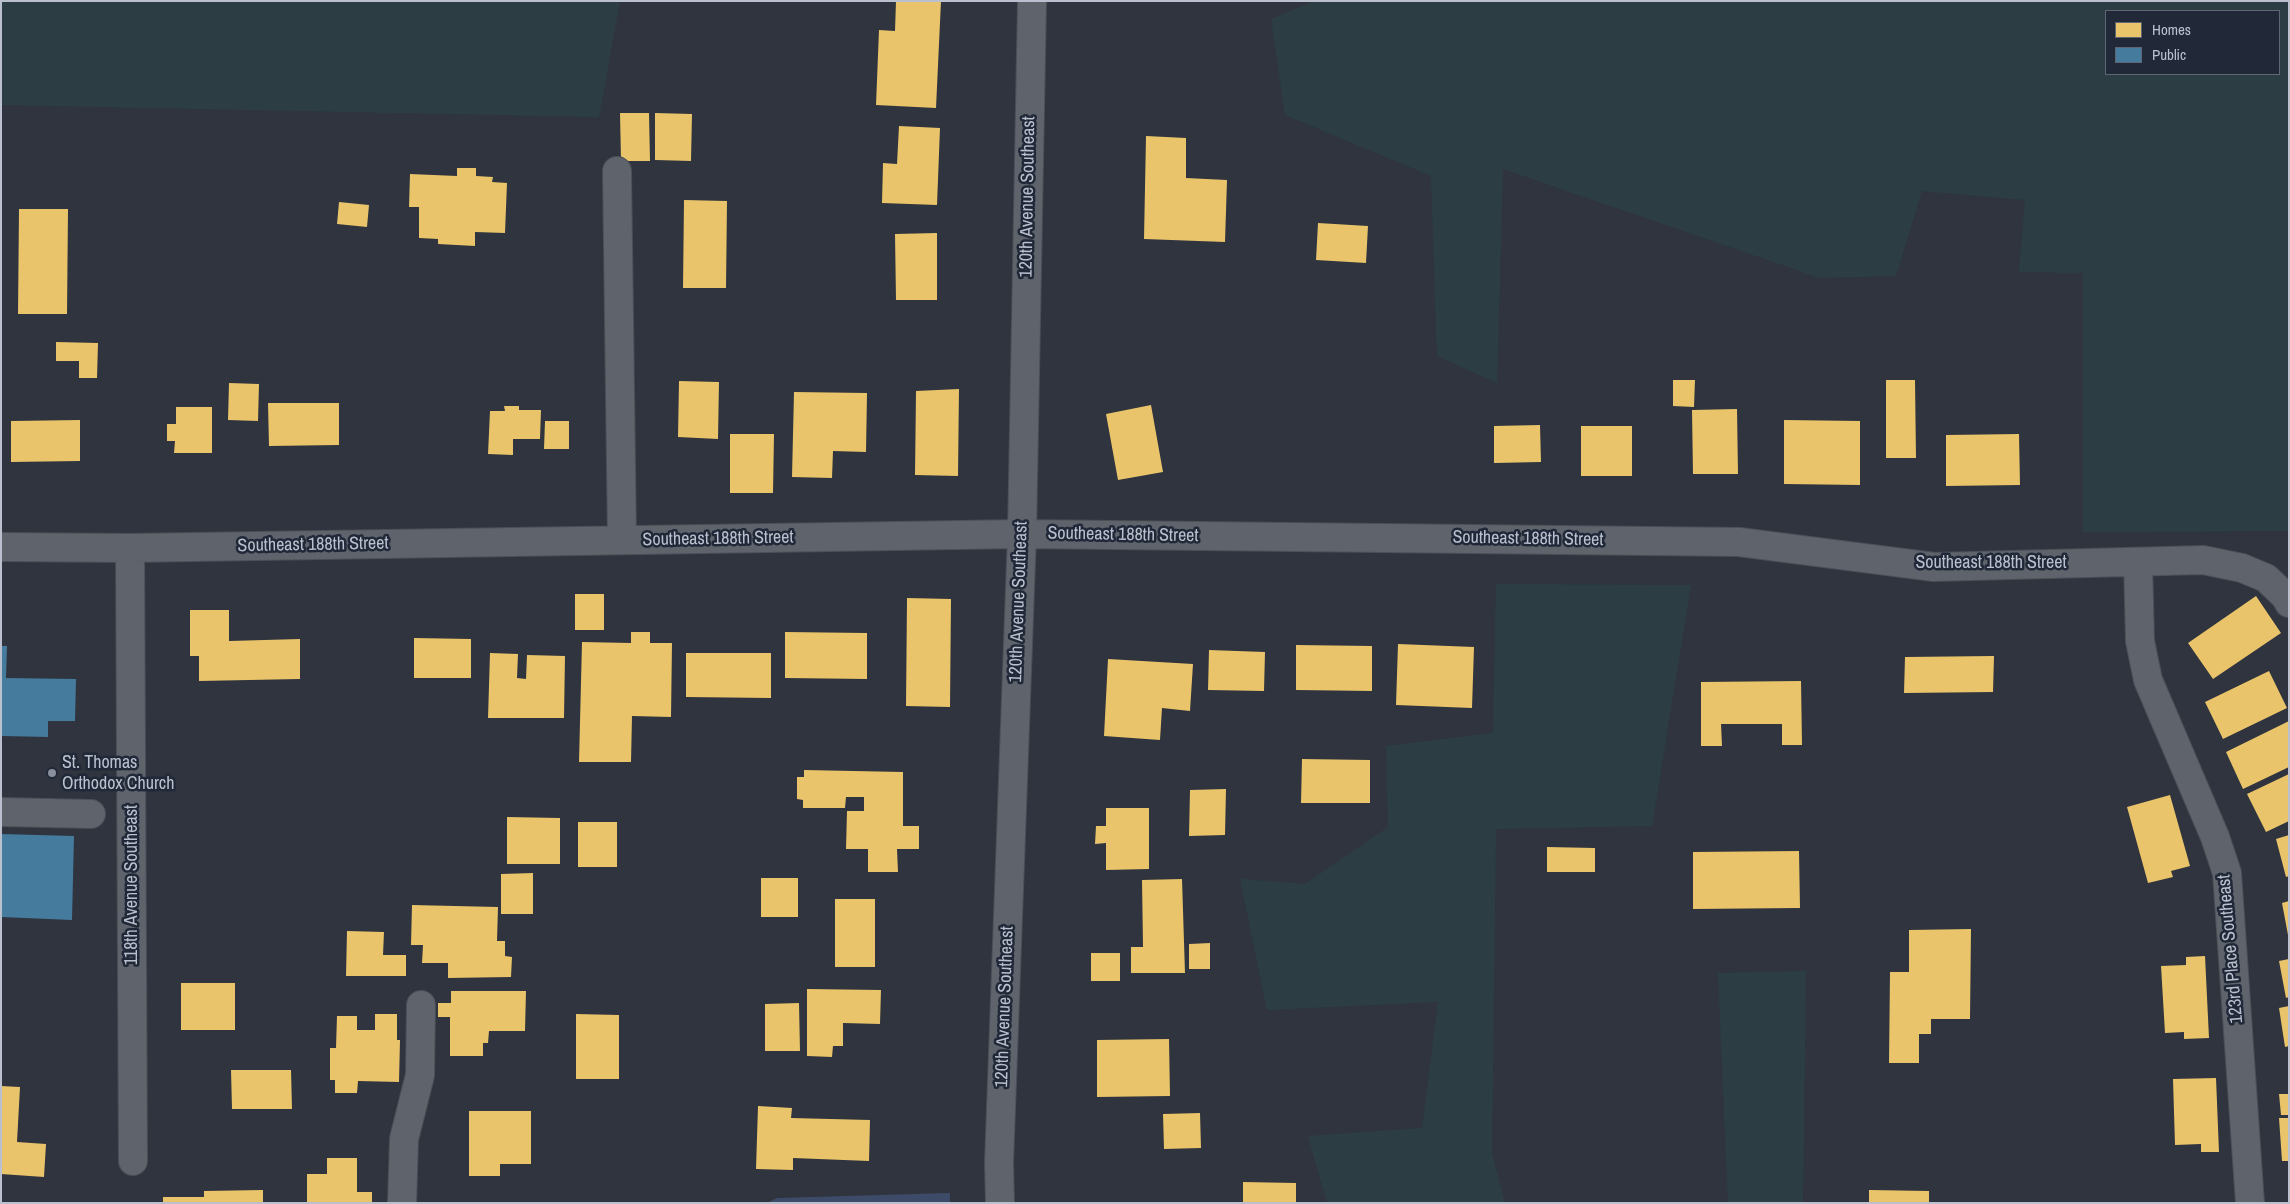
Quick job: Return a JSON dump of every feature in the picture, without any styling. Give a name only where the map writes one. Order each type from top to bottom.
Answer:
[{"type":"street","name":"120th Avenue Southeast","points":[[1000,1203],[999,1163],[1022,534],[1032,1]]},
{"type":"street","points":[[617,171],[622,540]]},
{"type":"street","name":"Southeast 188th Street","points":[[1,547],[130,548],[1022,534],[1739,542],[1934,567],[2203,560],[2242,568],[2266,578],[2285,596],[2289,603]]},
{"type":"street","name":"118th Avenue Southeast","points":[[130,548],[133,1161]]},
{"type":"street","name":"123rd Place Southeast","points":[[2138,562],[2140,641],[2148,680],[2215,836],[2227,873],[2250,1203]]},
{"type":"street","points":[[1,812],[90,814]]},
{"type":"street","points":[[402,1203],[404,1139],[420,1075],[422,1005]]},
{"type":"shaded area","points":[[1,1],[620,1],[599,117],[1,105]]},
{"type":"shaded area","points":[[1315,1],[2289,1],[2289,531],[2083,532],[2083,273],[2019,272],[2025,200],[1922,191],[1896,276],[1820,278],[1503,169],[1497,383],[1437,356],[1431,176],[1285,115],[1271,19]]},
{"type":"shaded area","points":[[1496,584],[1691,585],[1652,826],[1496,829],[1492,1154],[1505,1203],[1327,1203],[1308,1136],[1422,1128],[1438,1002],[1267,1010],[1240,879],[1305,884],[1388,827],[1386,746],[1493,733]]},
{"type":"shaded area","points":[[1806,971],[1803,1203],[1728,1203],[1718,973]]},
{"type":"water","points":[[950,1193],[950,1203],[767,1203],[777,1198]]},
{"type":"building: Homes","points":[[896,1],[941,1],[936,108],[876,105],[879,30],[895,31]]},
{"type":"building: Homes","points":[[620,113],[649,113],[650,161],[621,161]]},
{"type":"building: Homes","points":[[655,113],[692,114],[691,161],[655,160]]},
{"type":"building: Homes","points":[[899,126],[940,128],[937,205],[882,203],[883,163],[897,164]]},
{"type":"building: Homes","points":[[1146,136],[1186,138],[1186,178],[1227,180],[1225,242],[1144,239]]},
{"type":"building: Homes","points":[[457,168],[476,168],[476,176],[493,177],[492,182],[507,183],[505,233],[475,232],[475,246],[438,244],[438,239],[419,238],[419,207],[409,207],[410,174],[457,176]]},
{"type":"building: Homes","points":[[684,200],[727,201],[726,288],[683,288]]},
{"type":"building: Homes","points":[[339,202],[369,205],[367,227],[337,224]]},
{"type":"building: Homes","points":[[19,209],[68,209],[67,314],[18,314]]},
{"type":"building: Homes","points":[[1318,223],[1368,226],[1366,263],[1316,260]]},
{"type":"building: Homes","points":[[937,233],[937,300],[896,300],[895,234]]},
{"type":"building: Homes","points":[[56,342],[98,343],[97,378],[79,378],[79,361],[56,361]]},
{"type":"building: Homes","points":[[1673,380],[1695,380],[1694,407],[1673,406]]},
{"type":"building: Homes","points":[[1886,380],[1915,380],[1916,458],[1886,458]]},
{"type":"building: Homes","points":[[679,381],[719,382],[718,439],[678,437]]},
{"type":"building: Homes","points":[[229,383],[259,384],[258,421],[228,420]]},
{"type":"building: Homes","points":[[959,389],[958,476],[915,475],[916,391]]},
{"type":"building: Homes","points":[[794,392],[867,393],[866,452],[833,451],[832,478],[792,477]]},
{"type":"building: Homes","points":[[268,403],[339,403],[339,445],[269,446]]},
{"type":"building: Homes","points":[[1151,405],[1163,472],[1118,480],[1106,414]]},
{"type":"building: Homes","points":[[504,406],[519,406],[519,410],[541,410],[540,439],[513,439],[513,455],[488,454],[490,411],[505,411]]},
{"type":"building: Homes","points":[[176,407],[212,407],[212,453],[174,453],[175,441],[167,441],[167,424],[176,424]]},
{"type":"building: Homes","points":[[1737,409],[1738,474],[1693,474],[1692,410]]},
{"type":"building: Homes","points":[[80,420],[80,461],[11,462],[11,421]]},
{"type":"building: Homes","points":[[1784,420],[1860,421],[1860,485],[1784,484]]},
{"type":"building: Homes","points":[[545,421],[569,421],[569,449],[544,449]]},
{"type":"building: Homes","points":[[1540,425],[1541,462],[1494,463],[1494,426]]},
{"type":"building: Homes","points":[[1581,426],[1632,426],[1632,476],[1581,476]]},
{"type":"building: Homes","points":[[730,434],[774,434],[773,493],[730,493]]},
{"type":"building: Homes","points":[[2019,434],[2020,485],[1946,486],[1946,435]]},
{"type":"building: Homes","points":[[575,594],[604,594],[604,630],[575,630]]},
{"type":"building: Homes","points":[[2256,596],[2281,633],[2213,679],[2188,643]]},
{"type":"building: Homes","points":[[907,598],[951,599],[950,707],[906,706]]},
{"type":"building: Homes","points":[[190,610],[229,610],[229,641],[300,639],[300,679],[199,681],[199,656],[190,656]]},
{"type":"building: Homes","points":[[631,632],[650,632],[650,643],[672,643],[671,717],[632,716],[631,762],[579,762],[582,642],[631,643]]},
{"type":"building: Homes","points":[[785,632],[867,633],[867,679],[785,678]]},
{"type":"building: Homes","points":[[414,638],[471,639],[471,678],[414,678]]},
{"type":"building: Homes","points":[[1398,644],[1474,647],[1472,708],[1396,705]]},
{"type":"building: Homes","points":[[1296,645],[1372,646],[1372,691],[1296,690]]},
{"type":"building: Homes","points":[[1209,650],[1265,652],[1264,691],[1208,690]]},
{"type":"building: Homes","points":[[490,653],[518,654],[517,678],[526,679],[527,655],[565,656],[564,718],[488,718]]},
{"type":"building: Homes","points":[[686,653],[771,653],[771,698],[686,697]]},
{"type":"building: Homes","points":[[1994,656],[1993,692],[1904,693],[1905,657]]},
{"type":"building: Homes","points":[[1108,659],[1193,664],[1190,711],[1162,708],[1160,740],[1104,736]]},
{"type":"building: Homes","points":[[2269,671],[2287,708],[2223,739],[2205,702]]},
{"type":"building: Homes","points":[[1801,681],[1802,745],[1782,745],[1782,724],[1721,724],[1722,746],[1701,746],[1701,682]]},
{"type":"building: Homes","points":[[2289,721],[2289,767],[2243,789],[2226,752]]},
{"type":"building: Homes","points":[[1302,759],[1370,760],[1370,803],[1301,803]]},
{"type":"building: Homes","points":[[804,770],[903,772],[903,826],[919,826],[919,849],[897,849],[898,872],[868,872],[868,849],[846,849],[847,811],[864,811],[864,797],[846,797],[845,808],[803,808],[803,800],[797,799],[797,777],[804,777]]},
{"type":"building: Homes","points":[[2289,774],[2289,821],[2266,832],[2247,794]]},
{"type":"building: Homes","points":[[1226,789],[1225,835],[1189,836],[1190,790]]},
{"type":"building: Homes","points":[[2170,795],[2190,866],[2171,871],[2173,877],[2148,883],[2127,807]]},
{"type":"building: Homes","points":[[1106,808],[1149,808],[1149,869],[1106,870],[1106,843],[1095,844],[1096,826],[1106,826]]},
{"type":"building: Homes","points":[[507,817],[560,818],[560,864],[507,864]]},
{"type":"building: Homes","points":[[578,822],[617,822],[617,867],[578,867]]},
{"type":"building: Homes","points":[[2289,835],[2289,876],[2286,877],[2276,839]]},
{"type":"building: Homes","points":[[1547,847],[1595,848],[1595,872],[1547,872]]},
{"type":"building: Homes","points":[[1799,851],[1800,908],[1693,909],[1693,852]]},
{"type":"building: Homes","points":[[533,873],[533,914],[501,914],[501,874]]},
{"type":"building: Homes","points":[[761,878],[798,878],[798,917],[761,917]]},
{"type":"building: Homes","points":[[1182,879],[1185,973],[1131,973],[1131,947],[1143,947],[1142,880]]},
{"type":"building: Homes","points":[[835,899],[875,899],[875,967],[835,967]]},
{"type":"building: Homes","points":[[2289,901],[2289,935],[2288,935],[2282,903]]},
{"type":"building: Homes","points":[[412,905],[498,907],[497,941],[505,941],[505,956],[512,957],[511,977],[448,978],[448,963],[422,963],[423,945],[411,945]]},
{"type":"building: Homes","points":[[1971,929],[1970,1019],[1931,1019],[1931,1034],[1919,1034],[1919,1063],[1889,1063],[1890,972],[1909,972],[1909,930]]},
{"type":"building: Homes","points":[[347,931],[384,932],[383,955],[406,955],[406,976],[346,976]]},
{"type":"building: Homes","points":[[1210,943],[1210,969],[1189,969],[1189,944]]},
{"type":"building: Homes","points":[[1091,953],[1120,953],[1120,981],[1091,981]]},
{"type":"building: Homes","points":[[2205,956],[2209,1038],[2184,1039],[2184,1032],[2165,1033],[2161,966],[2186,965],[2186,957]]},
{"type":"building: Homes","points":[[2289,959],[2289,997],[2286,998],[2279,961]]},
{"type":"building: Homes","points":[[181,983],[235,983],[235,1030],[181,1030]]},
{"type":"building: Homes","points":[[807,989],[881,990],[880,1024],[843,1023],[843,1046],[833,1046],[832,1057],[807,1056]]},
{"type":"building: Homes","points":[[451,991],[526,991],[525,1031],[489,1031],[488,1043],[483,1043],[483,1056],[450,1056],[450,1017],[438,1017],[438,1003],[451,1003]]},
{"type":"building: Homes","points":[[799,1003],[800,1051],[765,1051],[765,1004]]},
{"type":"building: Homes","points":[[2289,1006],[2289,1046],[2285,1047],[2279,1008]]},
{"type":"building: Homes","points":[[375,1014],[397,1014],[397,1040],[400,1040],[399,1082],[358,1081],[357,1093],[335,1093],[335,1080],[330,1080],[330,1048],[336,1048],[337,1016],[357,1016],[357,1030],[375,1030]]},
{"type":"building: Homes","points":[[576,1014],[619,1015],[619,1079],[576,1079]]},
{"type":"building: Homes","points":[[1169,1039],[1170,1096],[1097,1097],[1097,1040]]},
{"type":"building: Homes","points":[[231,1070],[291,1070],[292,1109],[232,1109]]},
{"type":"building: Homes","points":[[2216,1078],[2219,1152],[2201,1152],[2201,1144],[2175,1145],[2173,1079]]},
{"type":"building: Homes","points":[[1,1086],[20,1087],[17,1142],[46,1144],[44,1177],[1,1174]]},
{"type":"building: Homes","points":[[2279,1094],[2289,1094],[2289,1115],[2281,1115]]},
{"type":"building: Homes","points":[[758,1106],[792,1108],[791,1118],[870,1120],[869,1161],[793,1158],[793,1170],[756,1169]]},
{"type":"building: Homes","points":[[469,1111],[531,1111],[531,1164],[500,1164],[500,1176],[469,1176]]},
{"type":"building: Homes","points":[[1200,1113],[1201,1148],[1164,1149],[1163,1114]]},
{"type":"building: Homes","points":[[2279,1118],[2289,1118],[2289,1161],[2282,1161]]},
{"type":"building: Homes","points":[[327,1158],[357,1158],[357,1192],[372,1192],[372,1203],[307,1203],[307,1174],[327,1174]]},
{"type":"building: Homes","points":[[1243,1182],[1296,1183],[1296,1203],[1243,1203]]},
{"type":"building: Homes","points":[[263,1190],[263,1203],[163,1203],[163,1197],[204,1197],[204,1191]]},
{"type":"building: Homes","points":[[1869,1190],[1929,1191],[1929,1203],[1869,1203]]},
{"type":"building: Public","points":[[1,646],[7,646],[6,678],[76,679],[75,721],[48,721],[48,737],[2,736]]},
{"type":"building: Public","points":[[1,834],[74,836],[72,920],[1,917]]},
{"type":"place","name":"St. Thomas Orthodox Church","points":[[52,773]]}]
